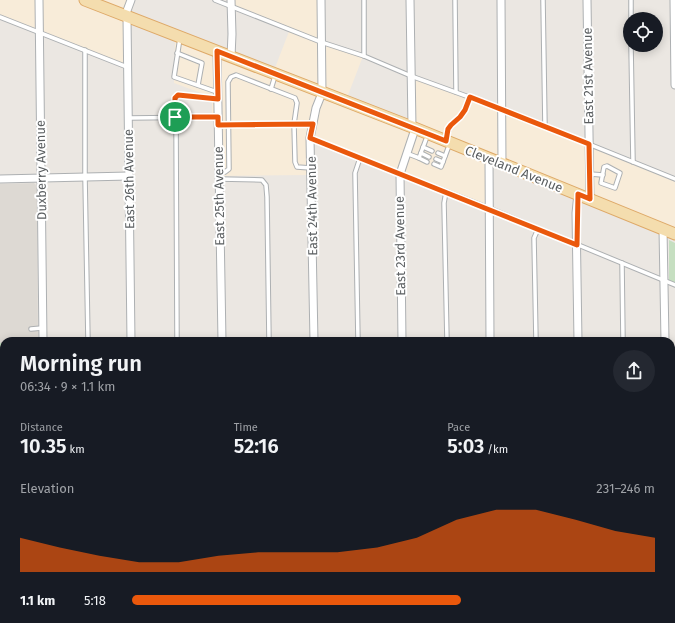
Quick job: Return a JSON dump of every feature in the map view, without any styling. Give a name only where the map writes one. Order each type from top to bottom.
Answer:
[{"type":"main road","name":"Cleveland Avenue","points":[[85,0],[414,128],[675,234]]},
{"type":"street","name":"Duxberry Avenue","points":[[39,0],[43,337]]},
{"type":"street","name":"East 26th Avenue","points":[[131,0],[126,16],[128,67],[131,337]]},
{"type":"street","name":"East 24th Avenue","points":[[314,337],[310,138],[316,108],[322,92],[321,0]]},
{"type":"street","name":"East 23rd Avenue","points":[[402,337],[399,189],[400,174],[414,128],[410,0]]},
{"type":"street","points":[[501,0],[502,164]]},
{"type":"street","name":"East 21st Avenue","points":[[587,0],[590,199]]},
{"type":"street","points":[[674,0],[675,85]]},
{"type":"street","points":[[231,3],[231,57]]},
{"type":"street","name":"East 25th Avenue","points":[[217,51],[222,337]]},
{"type":"street","points":[[489,158],[490,337]]},
{"type":"street","points":[[0,179],[129,176]]},
{"type":"street","points":[[578,194],[578,337]]},
{"type":"street","points":[[663,229],[665,337]]},
{"type":"lane","points":[[215,0],[231,3],[321,42],[364,56],[412,76],[470,97],[675,179]]},
{"type":"lane","points":[[364,0],[364,56]]},
{"type":"lane","points":[[455,0],[456,92]]},
{"type":"lane","points":[[543,0],[545,127]]},
{"type":"lane","points":[[631,0],[631,12]]},
{"type":"lane","points":[[0,16],[128,67]]},
{"type":"lane","points":[[180,37],[174,77],[198,85],[217,96]]},
{"type":"lane","points":[[85,50],[85,177],[88,337]]},
{"type":"lane","points":[[631,52],[633,162]]},
{"type":"lane","points":[[177,53],[202,63],[198,85]]},
{"type":"lane","points":[[272,89],[276,74]]},
{"type":"lane","points":[[219,176],[229,170],[228,82],[231,77],[236,76],[296,99],[294,158],[296,165],[300,168],[311,168]]},
{"type":"lane","points":[[177,337],[175,98],[178,95],[217,96]]},
{"type":"lane","points":[[434,164],[441,167],[448,142],[448,129],[465,110],[470,97]]},
{"type":"lane","points":[[128,118],[218,117]]},
{"type":"lane","points":[[218,125],[313,124]]},
{"type":"lane","points":[[419,158],[428,134]]},
{"type":"lane","points":[[310,138],[489,208],[675,285]]},
{"type":"lane","points":[[423,147],[432,151]]},
{"type":"lane","points":[[421,153],[429,157]]},
{"type":"lane","points":[[438,153],[445,156]]},
{"type":"lane","points":[[406,154],[427,162]]},
{"type":"lane","points":[[358,337],[355,173],[360,158]]},
{"type":"lane","points":[[436,159],[443,162]]},
{"type":"lane","points":[[606,166],[619,171],[620,174],[616,187],[613,188],[602,184],[602,175],[604,167],[606,166]]},
{"type":"lane","points":[[590,174],[602,175]]},
{"type":"lane","points":[[219,176],[262,180],[266,185],[269,337]]},
{"type":"lane","points":[[446,192],[444,203],[447,337]]},
{"type":"lane","points":[[536,337],[534,238],[538,229]]},
{"type":"lane","points":[[622,263],[623,337]]},
{"type":"lane","points":[[31,329],[42,328]]},
{"type":"shaded area","points":[[0,0],[130,0],[130,69],[0,18]]},
{"type":"shaded area","points":[[230,0],[320,0],[321,40],[363,56],[345,103],[410,127],[410,75],[675,180],[675,234],[489,157],[488,210],[309,140],[309,175],[217,176],[216,115],[212,115],[212,97],[174,83],[175,43],[177,36],[273,73],[290,29],[230,5]]},
{"type":"shaded area","points":[[34,183],[37,186],[38,337],[0,337],[0,184]]},
{"type":"green space","points":[[669,240],[675,243],[675,283],[669,280]]},
{"type":"route","points":[[217,51],[446,141],[448,129],[465,110],[470,97],[589,144],[590,199],[578,194],[576,213],[577,245],[489,208],[310,138],[313,124],[218,125],[218,117],[175,117],[175,98],[178,95],[218,99],[217,51]]}]
